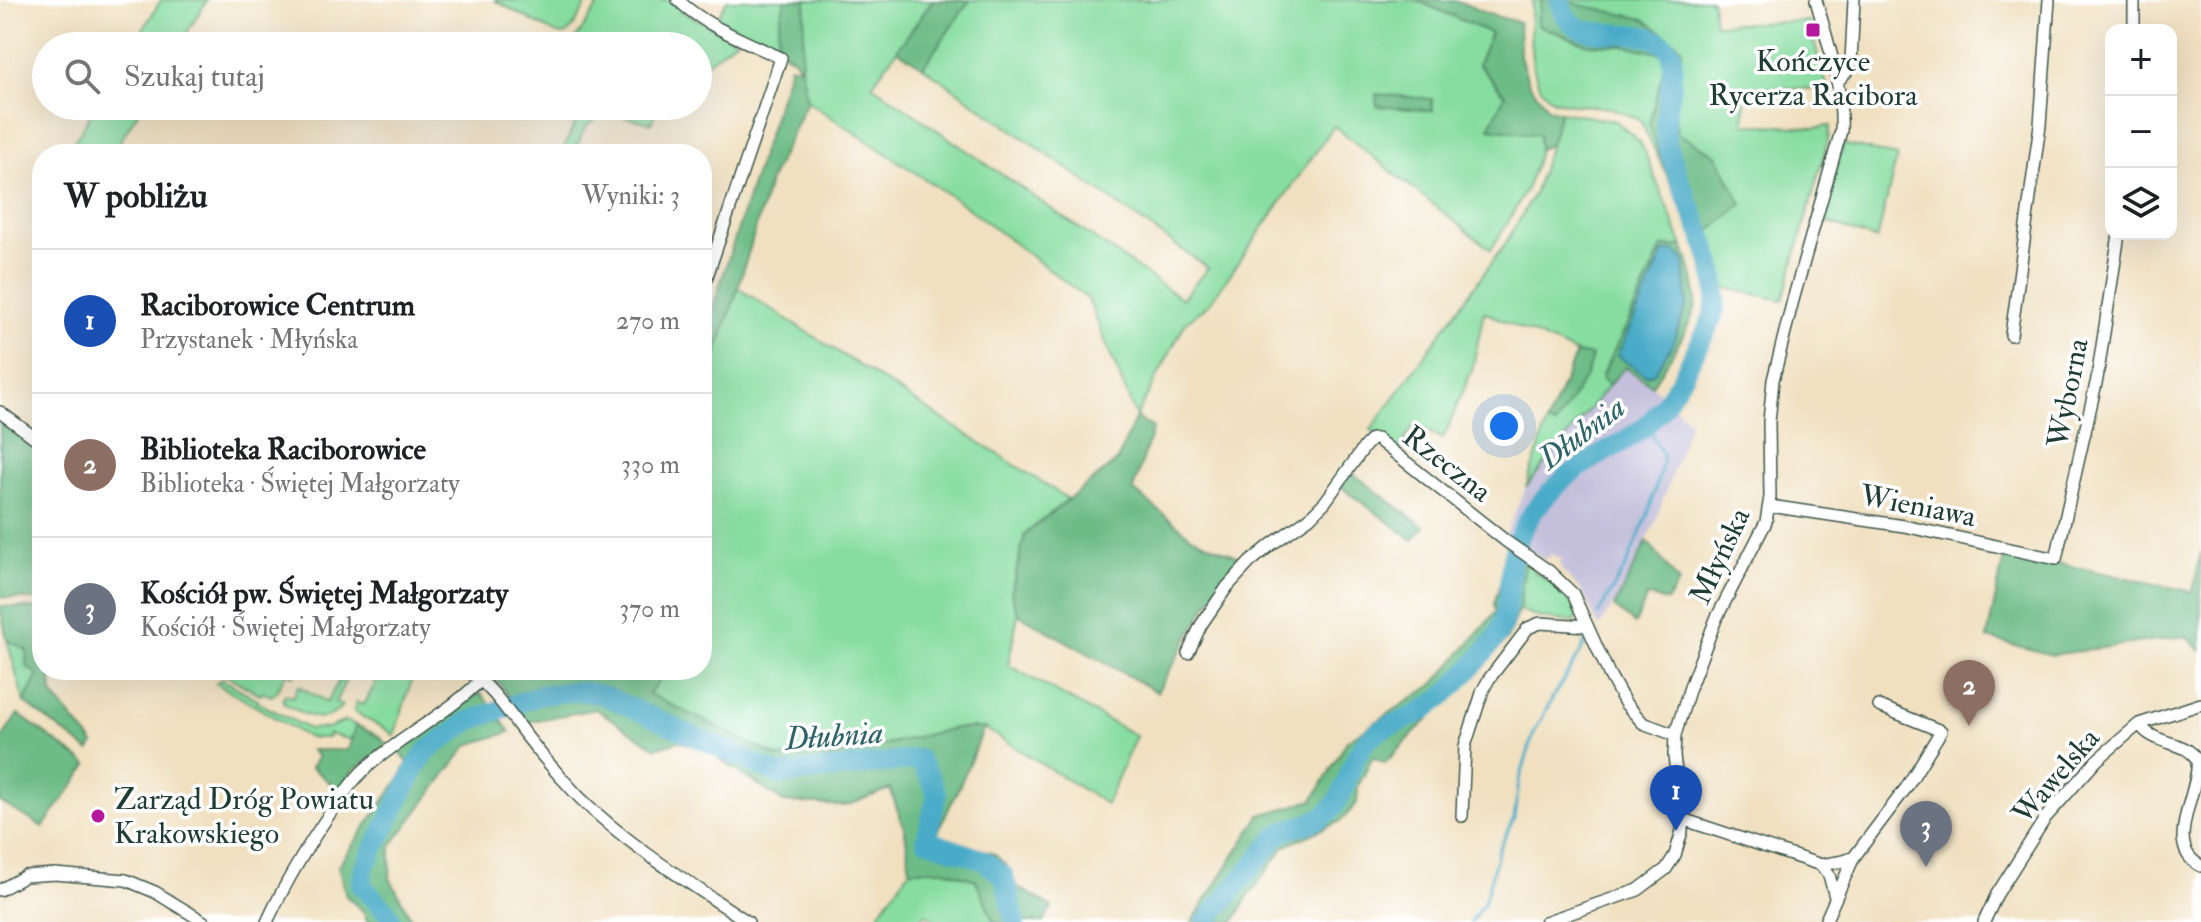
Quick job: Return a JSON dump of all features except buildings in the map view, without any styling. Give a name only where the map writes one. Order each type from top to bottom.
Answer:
[{"type":"street","points":[[678,0],[713,25],[781,58],[712,262]]},
{"type":"street","name":"Młyńska","points":[[1545,922],[1627,895],[1648,884],[1666,869],[1675,855],[1682,819],[1674,756],[1675,735],[1716,619],[1760,534],[1770,506],[1769,422],[1773,380],[1839,143],[1842,119],[1838,81],[1816,0]]},
{"type":"street","points":[[1838,81],[1851,62],[1854,0]]},
{"type":"street","points":[[2011,335],[2040,125],[2049,0]]},
{"type":"street","points":[[2134,0],[2134,24]]},
{"type":"street","name":"Wyborna","points":[[2056,559],[2097,379],[2118,240]]},
{"type":"street","points":[[0,412],[32,436]]},
{"type":"street","name":"Rzeczna","points":[[1188,653],[1201,625],[1227,587],[1250,562],[1317,510],[1372,439],[1377,439],[1507,542],[1549,571],[1573,594],[1625,703],[1643,723],[1675,735]]},
{"type":"street","name":"Wieniawa","points":[[1770,506],[1904,526],[2056,559]]},
{"type":"street","points":[[1462,816],[1465,746],[1489,679],[1528,628],[1540,623],[1587,626]]},
{"type":"street","points":[[267,922],[306,848],[355,779],[374,761],[481,680],[579,796],[614,829],[748,922]]},
{"type":"street","name":"Wawelska","points":[[1984,922],[1997,894],[2046,817],[2097,760],[2139,724],[2201,704]]},
{"type":"street","points":[[1825,922],[1854,857],[1906,788],[1941,731],[1879,706]]},
{"type":"street","points":[[2139,724],[2149,735],[2188,751],[2198,761],[2200,783],[2184,845],[2189,856],[2201,866]]},
{"type":"street","points":[[1682,819],[1821,865],[1854,857]]},
{"type":"street","points":[[1821,865],[1829,875],[1835,897]]},
{"type":"street","points":[[0,890],[25,876],[55,874],[126,880],[147,888],[204,922]]},
{"type":"shaded area","points":[[1625,367],[1652,385],[1690,421],[1655,523],[1624,589],[1599,627],[1582,591],[1561,569],[1562,559],[1551,554],[1543,559],[1527,548],[1522,549],[1505,535],[1526,487]]},
{"type":"green space","points":[[161,0],[207,0],[188,32],[142,32]]},
{"type":"green space","points":[[494,0],[589,0],[572,29],[568,32],[553,32]]},
{"type":"green space","points":[[602,0],[669,0],[685,13],[736,40],[712,59],[712,32],[580,32]]},
{"type":"green space","points":[[727,0],[785,0],[777,48],[717,18]]},
{"type":"green space","points":[[785,0],[806,0],[801,68],[807,101],[770,180],[712,367],[712,310],[790,66],[800,67],[777,48]]},
{"type":"green space","points":[[806,0],[933,0],[872,85],[1182,299],[1208,268],[923,67],[970,0],[1416,0],[1491,33],[1478,64],[1540,135],[1535,166],[1523,195],[1491,250],[1334,126],[1210,303],[1186,322],[1136,417],[1088,299],[961,203],[807,101],[801,68]]},
{"type":"green space","points":[[933,0],[970,0],[923,67],[897,50]]},
{"type":"green space","points":[[1416,0],[1455,0],[1491,15],[1519,22],[1520,56],[1529,84],[1549,109],[1560,112],[1550,145],[1539,149],[1539,135],[1489,128],[1505,95],[1478,64],[1491,33]]},
{"type":"green space","points":[[1533,0],[1541,0],[1537,24],[1587,44],[1624,45],[1667,55],[1650,124],[1664,169],[1640,120],[1610,108],[1560,102],[1545,93],[1538,82],[1532,54]]},
{"type":"green space","points":[[1541,0],[1574,0],[1575,4],[1644,19],[1682,47],[1675,115],[1677,133],[1716,155],[1742,204],[1714,228],[1695,237],[1664,169],[1649,124],[1667,55],[1624,45],[1587,44],[1537,25]]},
{"type":"green space","points":[[1574,0],[1712,0],[1715,24],[1809,21],[1829,89],[1746,88],[1744,124],[1830,126],[1783,300],[1725,288],[1709,230],[1742,204],[1716,155],[1677,133],[1675,115],[1682,47],[1575,4]]},
{"type":"green space","points":[[1376,94],[1432,99],[1433,111],[1377,106]]},
{"type":"green space","points":[[1560,112],[1616,121],[1641,143],[1683,246],[1662,247],[1601,376],[1609,385],[1526,487],[1547,423],[1555,426],[1591,357],[1484,312],[1472,370],[1443,439],[1415,424],[1398,451],[1371,430],[1507,241],[1535,192]]},
{"type":"green space","points":[[87,120],[133,120],[118,144],[73,144]]},
{"type":"green space","points":[[577,120],[595,120],[585,128],[578,144],[566,144]]},
{"type":"green space","points":[[1843,144],[1897,156],[1877,240],[1824,221]]},
{"type":"green space","points":[[1683,246],[1693,277],[1696,302],[1682,337],[1652,385],[1625,367],[1609,385],[1601,377],[1662,247]]},
{"type":"green space","points":[[738,288],[1068,499],[1025,534],[1011,594],[1018,614],[1008,665],[1136,736],[1106,804],[984,728],[955,728],[826,758],[778,757],[648,694],[659,680],[712,680],[712,367]]},
{"type":"green space","points":[[1576,353],[1592,356],[1586,376],[1555,426],[1547,423]]},
{"type":"green space","points":[[0,416],[32,439],[32,599],[0,597]]},
{"type":"green space","points":[[1136,417],[1153,428],[1133,490],[1192,537],[1244,559],[1207,605],[1157,692],[1018,614],[1011,594],[1025,534],[1117,461]]},
{"type":"green space","points":[[1351,472],[1424,527],[1413,540],[1341,487]]},
{"type":"green space","points":[[1647,541],[1679,582],[1667,601],[1647,596],[1635,624],[1614,607]]},
{"type":"green space","points":[[1510,550],[1525,562],[1519,610],[1507,639],[1455,696],[1385,763],[1373,757],[1358,786],[1357,803],[1341,821],[1285,846],[1247,898],[1234,922],[1192,922],[1260,815],[1313,800],[1347,741],[1434,684],[1496,612],[1494,604]]},
{"type":"green space","points":[[2005,552],[2193,592],[2201,552],[2201,651],[2186,636],[2052,655],[1987,638]]},
{"type":"green space","points":[[1525,562],[1534,566],[1534,571],[1546,580],[1549,578],[1568,596],[1578,616],[1573,622],[1541,618],[1519,610]]},
{"type":"green space","points":[[0,606],[32,608],[32,670],[26,666],[27,650],[7,640]]},
{"type":"green space","points":[[7,640],[27,650],[32,661],[32,680],[35,680],[24,702]]},
{"type":"green space","points":[[35,680],[51,680],[52,694],[94,744],[89,751],[24,702]]},
{"type":"green space","points":[[224,680],[257,702],[309,729],[328,728],[345,721],[356,725],[351,740],[329,734],[328,738],[309,738],[216,683]]},
{"type":"green space","points":[[235,680],[282,680],[276,693],[271,696],[262,692],[261,695]]},
{"type":"green space","points":[[339,680],[345,682],[335,702],[342,706],[329,716],[307,715],[285,704],[283,698],[285,694],[293,697],[298,686],[327,702]]},
{"type":"green space","points":[[377,680],[412,680],[394,736],[354,710],[356,702],[364,705]]},
{"type":"green space","points":[[496,680],[660,680],[649,694],[778,757],[826,758],[955,728],[984,728],[936,835],[994,854],[1007,866],[1011,883],[1052,907],[1044,922],[994,922],[976,880],[945,870],[910,870],[905,831],[890,789],[845,806],[784,802],[711,753],[680,741],[656,748],[596,709],[527,722]]},
{"type":"green space","points":[[481,693],[510,732],[468,745],[391,846],[390,878],[413,922],[367,922],[364,912],[346,896],[338,866],[400,778],[408,762],[399,751],[467,699]]},
{"type":"green space","points":[[18,714],[88,765],[43,827],[0,802],[0,741]]},
{"type":"green space","points":[[356,725],[380,737],[387,745],[353,771],[339,790],[311,767],[318,757],[311,750],[348,750]]},
{"type":"green space","points":[[910,870],[945,870],[976,880],[994,922],[939,922],[925,914],[919,922],[895,922],[879,913]]},
{"type":"water","points":[[1675,251],[1684,259],[1687,304],[1672,345],[1654,373],[1646,375],[1617,356],[1664,252]]},
{"type":"waterway","name":"Dłubnia","points":[[1206,922],[1278,835],[1316,821],[1335,805],[1358,753],[1372,736],[1433,704],[1478,660],[1498,635],[1503,622],[1513,553],[1529,518],[1568,476],[1627,439],[1652,419],[1679,382],[1712,320],[1716,289],[1713,269],[1667,141],[1666,118],[1673,62],[1671,52],[1659,41],[1644,36],[1577,27],[1566,17],[1560,0]]},
{"type":"waterway","points":[[1598,614],[1626,566],[1648,514],[1661,470],[1663,455],[1646,425]]},
{"type":"waterway","points":[[1470,922],[1484,903],[1499,849],[1514,818],[1519,782],[1534,733],[1586,639]]},
{"type":"waterway","name":"Dłubnia","points":[[391,922],[388,913],[361,885],[364,868],[427,751],[469,721],[540,695],[579,691],[603,695],[780,775],[918,759],[937,794],[926,840],[981,859],[1004,876],[1015,922]]},
{"type":"place","name":"Kończyce Rycerza Racibora","points":[[1813,30]]},
{"type":"place","name":"Biblioteka Raciborowice","points":[[1969,726]]},
{"type":"place","name":"Zarząd Dróg Powiatu Krakowskiego","points":[[98,816]]},
{"type":"place","name":"Raciborowice Centrum","points":[[1676,831]]},
{"type":"place","name":"Kościół pw. Świętej Małgorzaty","points":[[1926,867]]}]
